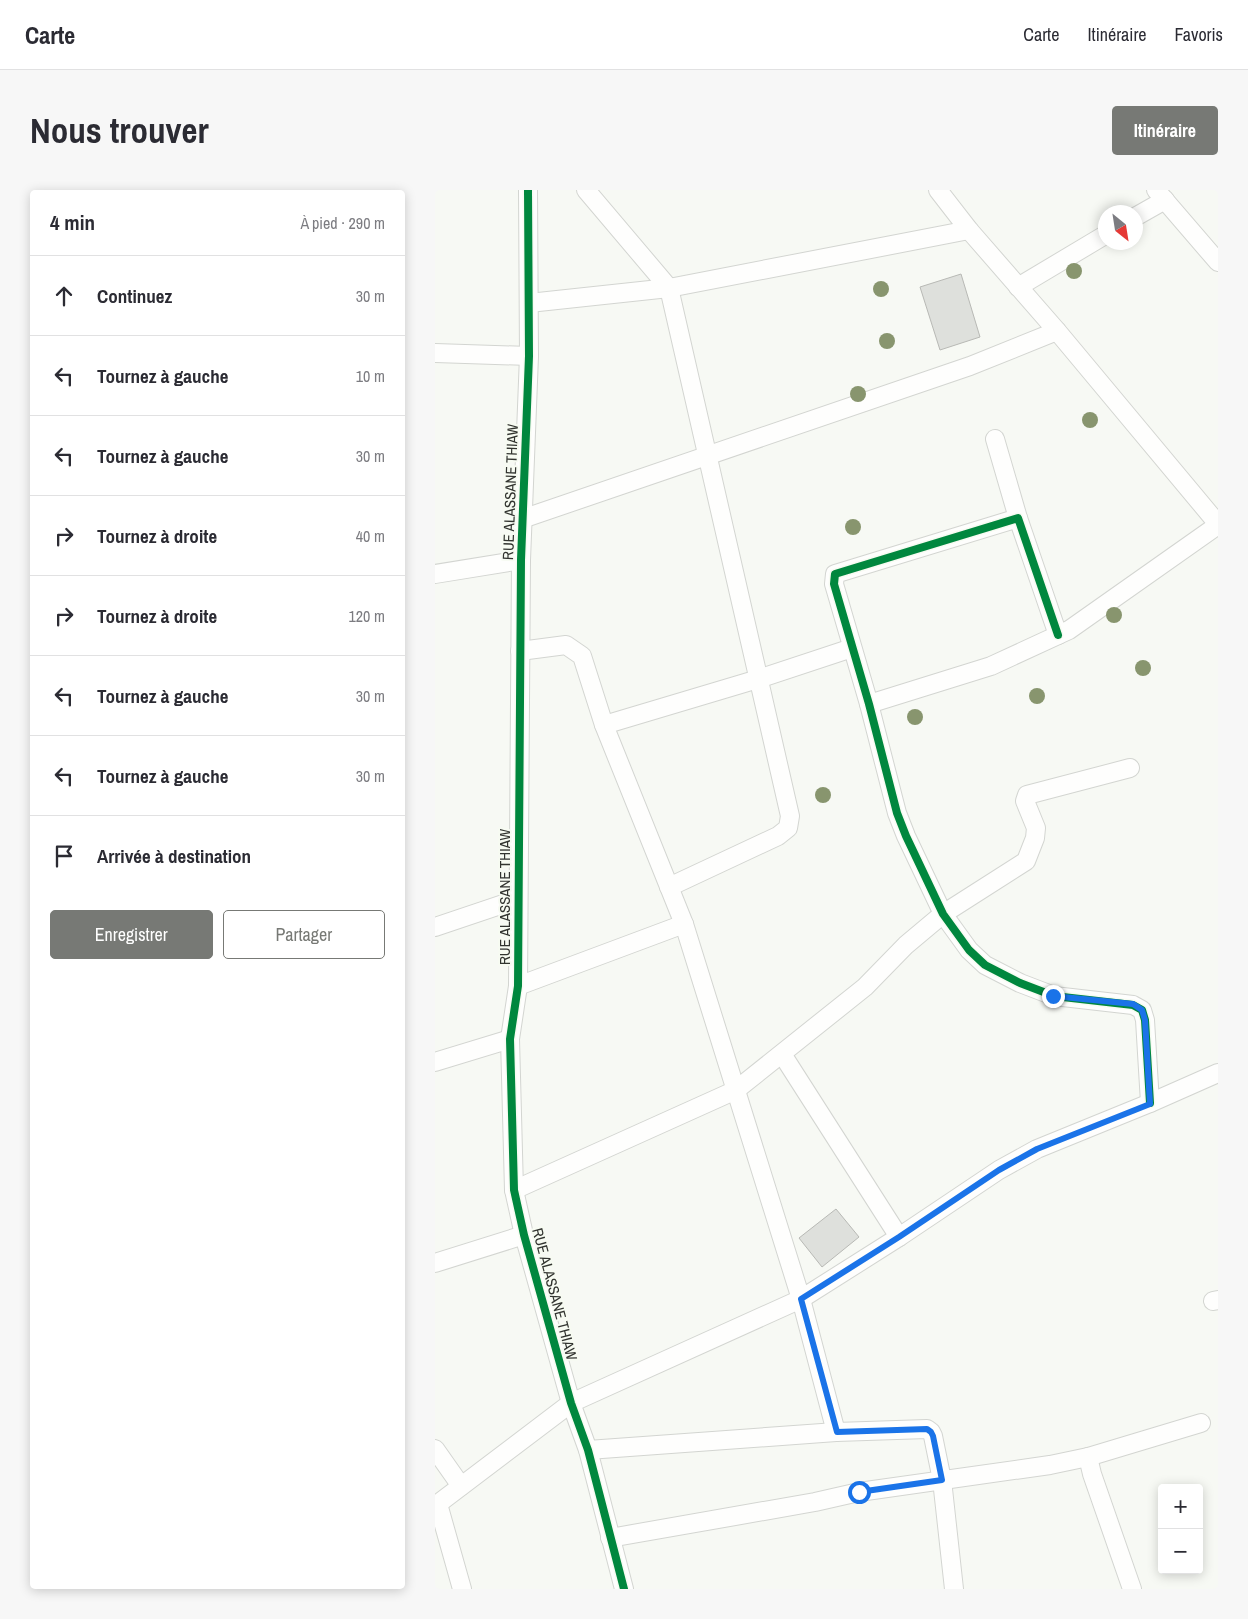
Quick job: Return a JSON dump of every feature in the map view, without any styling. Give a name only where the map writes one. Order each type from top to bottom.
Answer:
[{"type":"street","name":"RUE ALASSANE THIAW","points":[[528,190],[529,356],[521,560],[518,986],[510,1039],[514,1190],[524,1235],[571,1403],[588,1450],[624,1589]]},
{"type":"street","points":[[586,190],[669,288],[757,679],[790,816],[788,828],[778,836],[669,887]]},
{"type":"street","points":[[869,704],[991,666],[1069,630],[1218,525],[1057,331],[969,230],[938,190]]},
{"type":"street","points":[[1143,210],[1160,195],[1218,262]]},
{"type":"street","points":[[529,304],[669,288],[969,230]]},
{"type":"street","points":[[1018,287],[1098,239]]},
{"type":"street","points":[[522,519],[970,366],[1057,331]]},
{"type":"street","points":[[435,352],[529,356]]},
{"type":"street","points":[[995,439],[1018,518],[1059,635]]},
{"type":"street","points":[[1018,518],[835,574],[834,584],[851,648],[869,704],[897,814],[943,914],[969,950],[985,965],[1020,983],[1053,996],[1133,1004],[1142,1010],[1145,1020],[1150,1104]]},
{"type":"street","points":[[435,574],[521,560]]},
{"type":"street","points":[[520,651],[565,645],[582,656],[604,726],[684,924],[801,1299],[837,1432]]},
{"type":"street","points":[[604,726],[851,648]]},
{"type":"street","points":[[514,1190],[736,1090],[865,987],[906,945],[943,914],[1026,861],[1035,838],[1036,828],[1025,801],[1027,795],[1130,768]]},
{"type":"street","points":[[435,926],[518,899]]},
{"type":"street","points":[[518,986],[684,924]]},
{"type":"street","points":[[435,1062],[510,1039]]},
{"type":"street","points":[[781,1054],[899,1237]]},
{"type":"street","points":[[462,1589],[437,1505],[571,1403],[801,1299],[899,1237],[999,1170],[1037,1149],[1150,1104],[1218,1073]]},
{"type":"street","points":[[435,1263],[524,1235]]},
{"type":"street","points":[[610,1538],[815,1502],[859,1492],[1050,1465],[1089,1457],[1201,1423]]},
{"type":"street","points":[[588,1450],[837,1432],[927,1429],[933,1436],[942,1480],[954,1589]]},
{"type":"street","points":[[435,1449],[461,1486]]},
{"type":"street","points":[[1089,1457],[1092,1474],[1131,1589]]},
{"type":"building","points":[[961,274],[980,337],[940,350],[920,287]]},
{"type":"building","points":[[836,1209],[859,1237],[822,1267],[799,1238]]},
{"type":"cycle path","points":[[528,190],[529,356],[521,560],[518,986],[510,1039],[514,1190],[524,1235],[571,1403],[588,1450],[624,1589]]},
{"type":"cycle path","points":[[1058,635],[1018,518],[835,574],[834,584],[869,704],[897,813],[943,914],[969,950],[985,965],[1020,983],[1054,996],[1133,1005],[1142,1010],[1145,1020],[1150,1103]]},
{"type":"route","points":[[859,1492],[942,1480],[933,1436],[927,1429],[837,1432],[801,1299],[899,1237],[999,1170],[1037,1149],[1150,1104],[1145,1020],[1142,1010],[1133,1004],[1053,996]]}]
